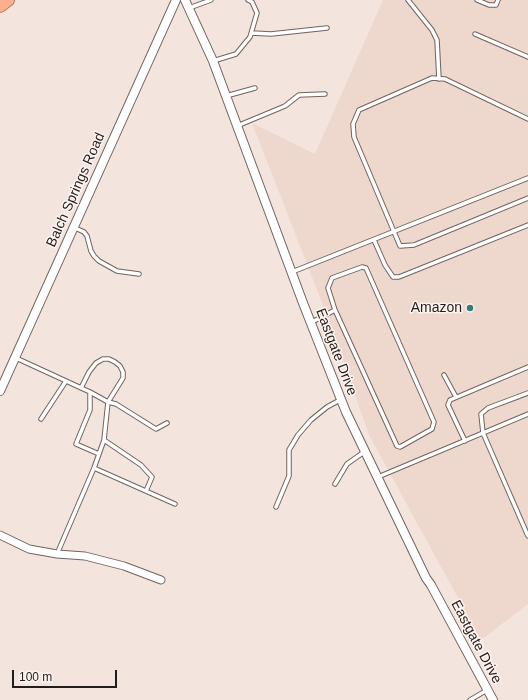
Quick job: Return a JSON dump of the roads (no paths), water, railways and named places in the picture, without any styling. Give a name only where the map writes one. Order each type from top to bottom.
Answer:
[{"type":"highway","points":[[0,6],[8,0]]},
{"type":"street","name":"Balch Springs Road","points":[[0,391],[176,0]]},
{"type":"street","name":"Eastgate Drive","points":[[185,0],[213,61],[341,399],[426,578],[493,700]]},
{"type":"street","points":[[0,535],[29,549],[57,554],[85,556],[124,566],[161,580]]},
{"type":"lane","points":[[189,8],[211,0]]},
{"type":"lane","points":[[213,61],[236,54],[250,37],[256,13],[252,2],[248,0]]},
{"type":"lane","points":[[408,0],[432,30],[437,40],[439,79]]},
{"type":"lane","points":[[477,0],[489,6],[496,5],[498,0]]},
{"type":"lane","points":[[252,33],[271,34],[327,28]]},
{"type":"lane","points":[[475,34],[528,57]]},
{"type":"lane","points":[[528,119],[445,79],[432,78],[359,110],[352,124],[354,137],[400,246],[414,245],[528,198]]},
{"type":"lane","points":[[226,96],[255,88]]},
{"type":"lane","points":[[237,126],[285,106],[299,95],[325,94]]},
{"type":"lane","points":[[292,272],[528,178]]},
{"type":"lane","points":[[374,240],[385,265],[393,277],[399,277],[528,224]]},
{"type":"lane","points":[[73,227],[84,232],[87,236],[91,251],[99,261],[117,270],[139,274]]},
{"type":"lane","points":[[362,267],[366,268],[434,422],[432,429],[400,447],[397,446],[335,310],[328,288],[332,278],[362,267]]},
{"type":"lane","points":[[312,322],[335,310]]},
{"type":"lane","points":[[15,357],[82,388],[108,402],[116,404],[156,429],[167,423]]},
{"type":"lane","points":[[57,554],[94,468],[104,440],[108,402],[123,378],[123,372],[120,366],[115,362],[109,359],[103,359],[96,363],[89,372],[82,388]]},
{"type":"lane","points":[[465,441],[448,406],[450,400],[528,367]]},
{"type":"lane","points":[[444,375],[456,397]]},
{"type":"lane","points":[[41,419],[66,381]]},
{"type":"lane","points":[[90,392],[90,410],[76,444],[99,454]]},
{"type":"lane","points":[[528,393],[488,408],[482,414],[484,433],[528,536]]},
{"type":"lane","points":[[276,507],[289,476],[289,450],[311,420],[327,407],[341,399]]},
{"type":"lane","points":[[377,477],[528,414]]},
{"type":"lane","points":[[104,440],[141,465],[152,476],[146,491]]},
{"type":"lane","points":[[335,484],[347,464],[365,451]]},
{"type":"lane","points":[[94,468],[175,504]]},
{"type":"lane","points":[[470,700],[488,690]]},
{"type":"place","name":"Amazon","points":[[470,308]]}]
